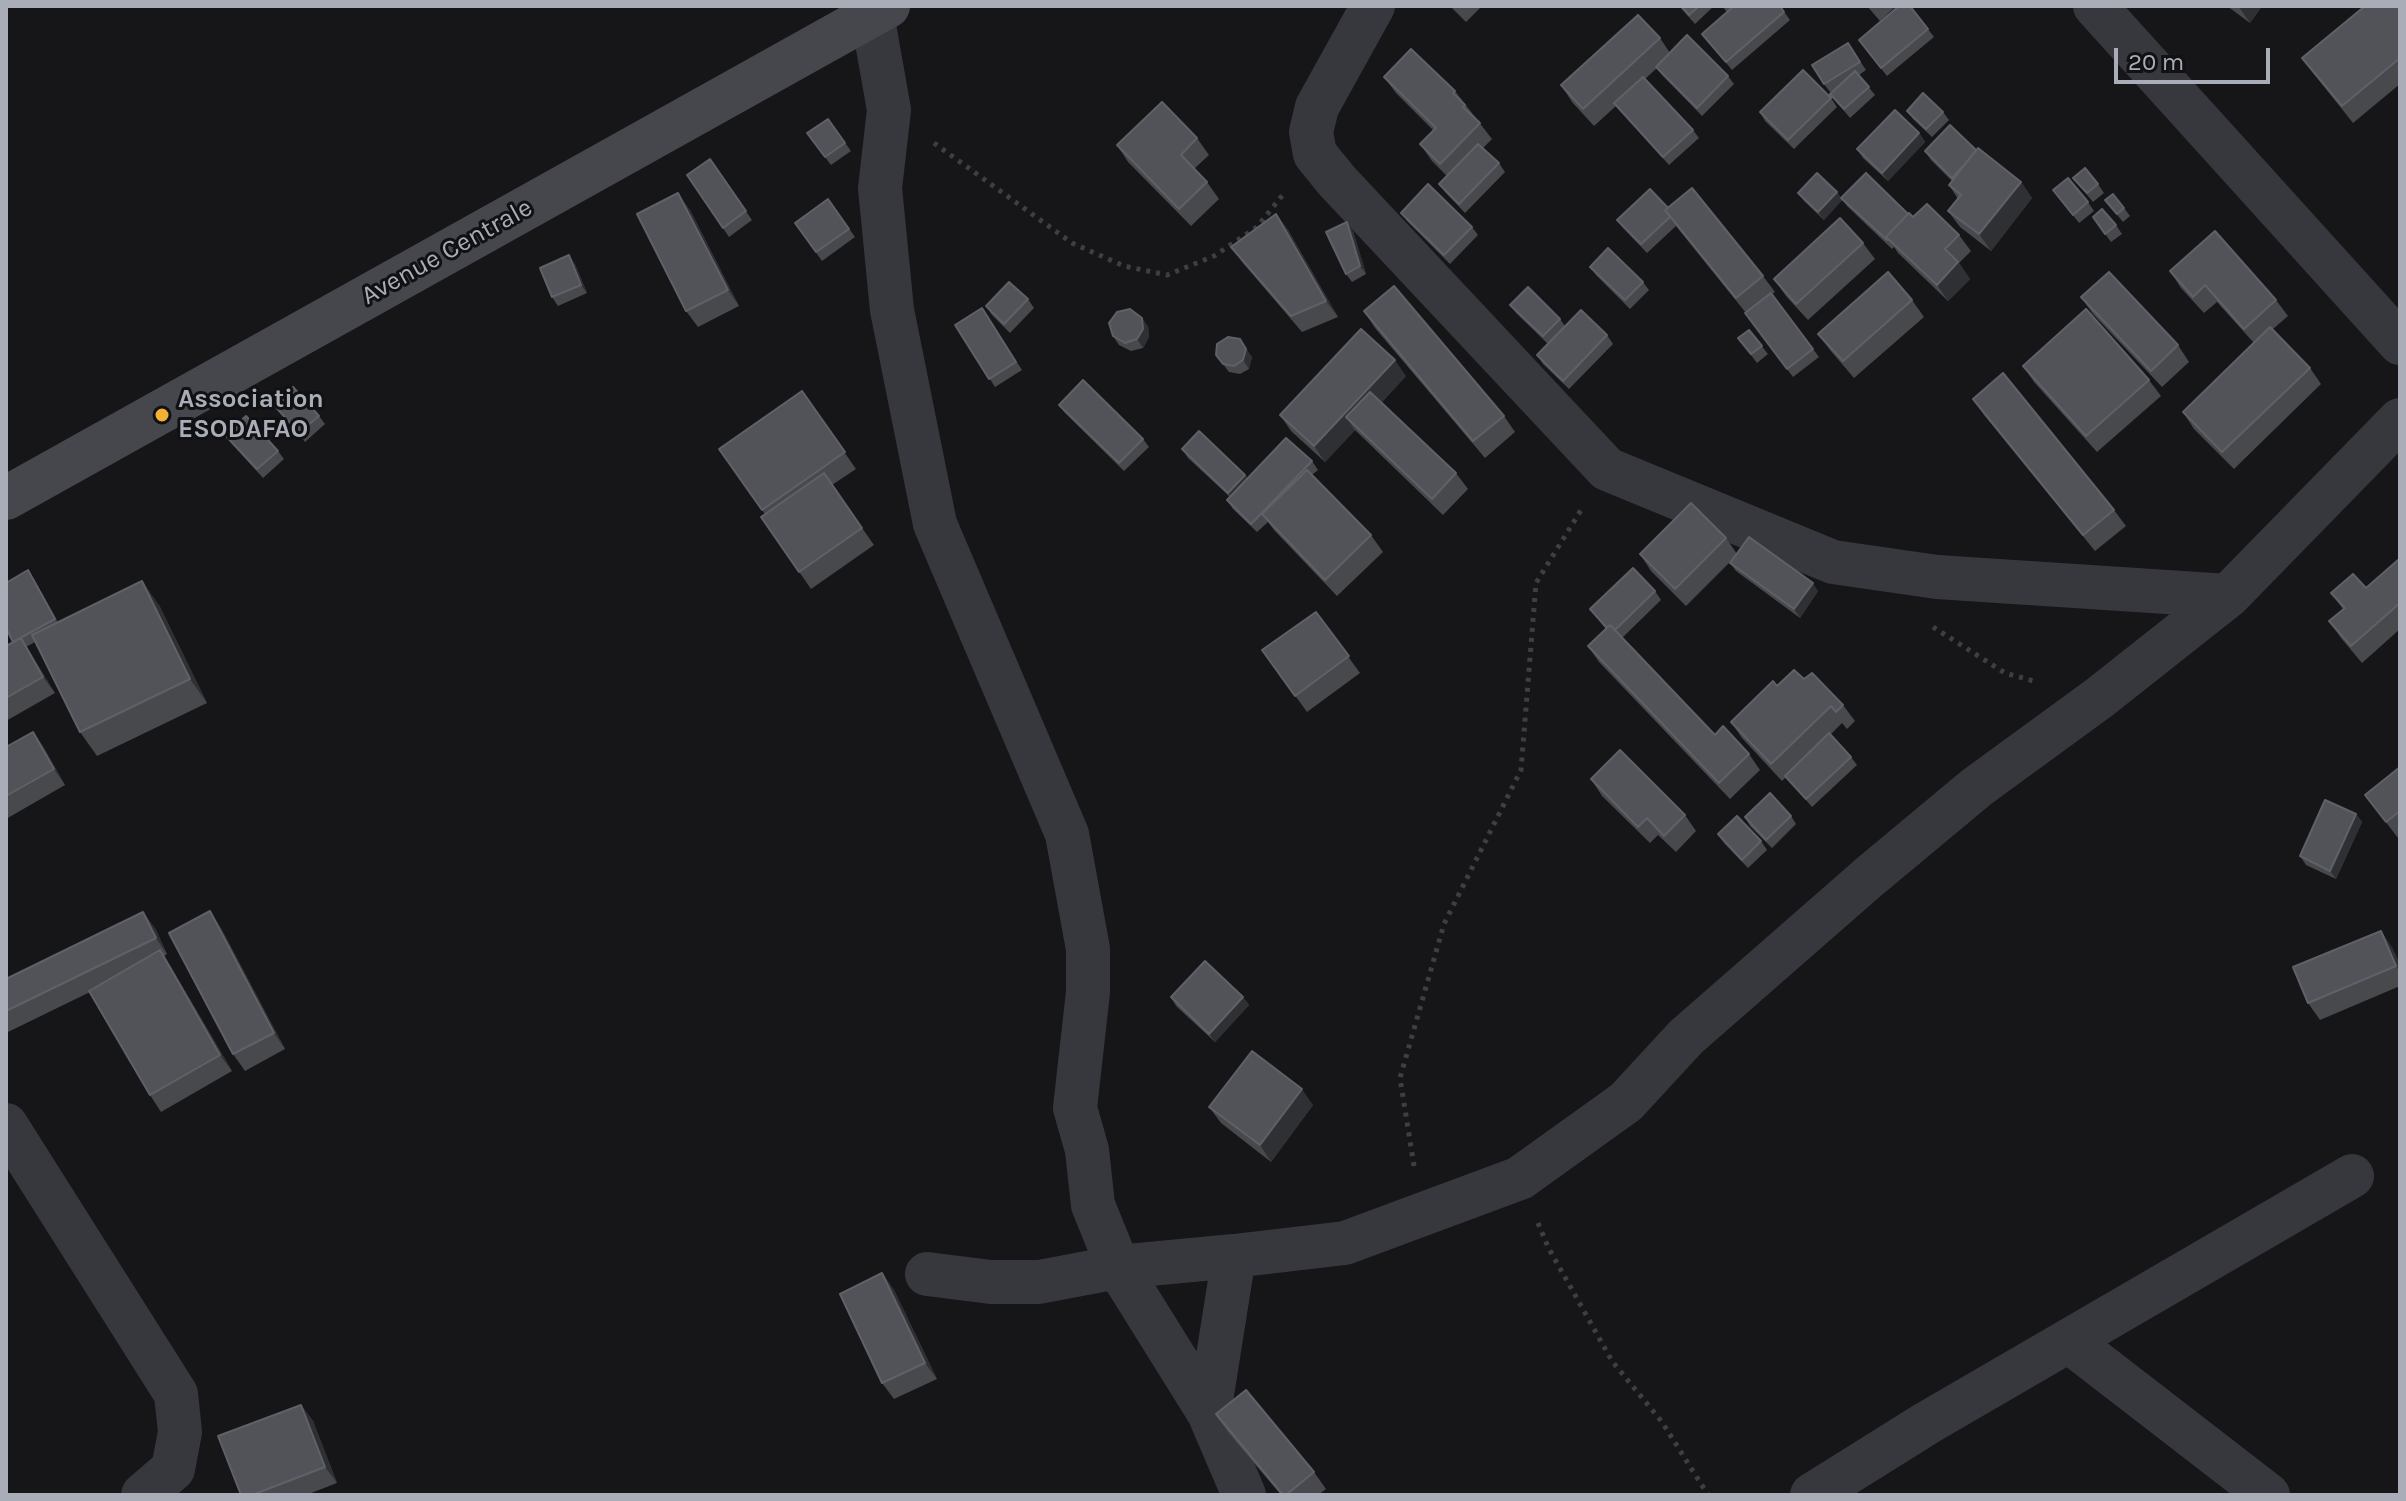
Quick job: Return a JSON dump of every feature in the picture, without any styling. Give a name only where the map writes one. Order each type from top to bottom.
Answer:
[{"type":"main road","name":"Avenue Centrale","points":[[6,498],[875,9]]},
{"type":"street","points":[[1373,6],[1317,107],[1311,132],[1315,154],[1607,469],[1833,562],[1937,577],[2228,596]]},
{"type":"street","points":[[2095,6],[2400,343]]},
{"type":"street","points":[[875,9],[889,110],[880,188],[892,310],[935,524],[1067,834],[1088,949],[1088,992],[1075,1108],[1087,1150],[1093,1205],[1118,1267],[1209,1413],[1244,1495]]},
{"type":"street","points":[[927,1274],[991,1282],[1039,1282],[1118,1267],[1345,1243],[1520,1178],[1626,1102],[1686,1037],[1977,787],[2099,698],[2228,596],[2400,420]]},
{"type":"street","points":[[6,1125],[176,1394],[180,1432],[167,1486]]},
{"type":"street","points":[[1812,1495],[1927,1423],[2352,1176]]},
{"type":"street","points":[[1209,1413],[1234,1256]]},
{"type":"street","points":[[2070,1342],[2268,1495]]},
{"type":"path","points":[[889,110],[1072,243],[1124,266],[1167,275],[1214,256],[1257,227],[1315,154]]},
{"type":"path","points":[[1421,1214],[1400,1078],[1444,924],[1521,770],[1536,583],[1607,469]]},
{"type":"path","points":[[1931,626],[2005,673],[2099,698]]},
{"type":"path","points":[[1520,1178],[1548,1247],[1612,1361],[1662,1422],[1708,1495]]},
{"type":"building","points":[[1681,6],[1699,6],[1689,15]]},
{"type":"building","points":[[1734,6],[1780,6],[1784,12],[1726,62],[1702,34]]},
{"type":"building","points":[[1899,6],[1910,6],[1928,29],[1881,68],[1859,40]]},
{"type":"building","points":[[2365,6],[2400,6],[2400,58],[2342,106],[2302,58]]},
{"type":"building","points":[[1638,15],[1660,38],[1583,109],[1561,85]]},
{"type":"building","points":[[1687,35],[1728,76],[1697,108],[1656,67]]},
{"type":"building","points":[[1848,43],[1860,62],[1824,84],[1812,65]]},
{"type":"building","points":[[1411,49],[1455,91],[1453,93],[1465,105],[1463,107],[1480,123],[1440,164],[1420,144],[1436,128],[1384,77]]},
{"type":"building","points":[[1803,70],[1831,98],[1788,140],[1760,112]]},
{"type":"building","points":[[1855,71],[1869,87],[1844,109],[1830,94]]},
{"type":"building","points":[[1643,77],[1693,130],[1663,157],[1614,103]]},
{"type":"building","points":[[1923,93],[1943,112],[1926,129],[1907,111]]},
{"type":"building","points":[[1162,102],[1197,138],[1181,155],[1207,182],[1179,209],[1117,145]]},
{"type":"building","points":[[1895,110],[1919,133],[1882,173],[1857,149]]},
{"type":"building","points":[[828,119],[845,143],[825,157],[807,133]]},
{"type":"building","points":[[1950,125],[1976,150],[1952,178],[1925,151]]},
{"type":"building","points":[[1478,144],[1499,163],[1459,204],[1439,184]]},
{"type":"building","points":[[1978,148],[2021,182],[1979,234],[1948,211],[1961,195],[1949,185]]},
{"type":"building","points":[[710,159],[746,211],[723,228],[687,175]]},
{"type":"building","points":[[2085,168],[2098,184],[2087,193],[2073,178]]},
{"type":"building","points":[[1817,173],[1837,192],[1818,212],[1798,193]]},
{"type":"building","points":[[1866,173],[1908,214],[1886,237],[1887,240],[1841,198]]},
{"type":"building","points":[[2068,178],[2088,202],[2073,215],[2053,190]]},
{"type":"building","points":[[1428,184],[1472,227],[1444,255],[1401,213]]},
{"type":"building","points":[[1692,188],[1763,276],[1736,298],[1665,210]]},
{"type":"building","points":[[1650,189],[1668,208],[1665,210],[1670,217],[1641,244],[1617,220]]},
{"type":"building","points":[[678,193],[728,290],[686,311],[637,214]]},
{"type":"building","points":[[2113,194],[2124,208],[2117,214],[2105,200]]},
{"type":"building","points":[[828,199],[849,229],[816,252],[795,223]]},
{"type":"building","points":[[1927,204],[1959,235],[1945,249],[1958,262],[1937,285],[1886,237],[1909,213],[1913,217]]},
{"type":"building","points":[[2102,209],[2116,225],[2105,234],[2093,217]]},
{"type":"building","points":[[1276,214],[1326,301],[1291,316],[1231,247]]},
{"type":"building","points":[[1840,218],[1863,243],[1796,304],[1774,279]]},
{"type":"building","points":[[1347,222],[1360,266],[1346,274],[1326,232]]},
{"type":"building","points":[[2215,231],[2276,300],[2244,329],[2205,285],[2193,297],[2170,271]]},
{"type":"building","points":[[1608,248],[1643,282],[1625,300],[1590,267]]},
{"type":"building","points":[[569,255],[581,285],[552,297],[540,268]]},
{"type":"building","points":[[1888,272],[1912,300],[1843,361],[1818,334]]},
{"type":"building","points":[[2109,272],[2178,345],[2151,371],[2081,297]]},
{"type":"building","points":[[1009,282],[1028,299],[1004,324],[986,306]]},
{"type":"building","points":[[1394,286],[1504,416],[1473,441],[1364,311]]},
{"type":"building","points":[[1528,287],[1560,319],[1543,336],[1510,305]]},
{"type":"building","points":[[1771,293],[1813,349],[1787,369],[1745,313]]},
{"type":"building","points":[[982,308],[1016,362],[989,379],[955,325]]},
{"type":"building","points":[[1130,309],[1142,318],[1143,329],[1137,339],[1125,343],[1113,336],[1109,323],[1117,312]]},
{"type":"building","points":[[2086,309],[2149,380],[2086,436],[2023,366]]},
{"type":"building","points":[[1581,310],[1607,335],[1563,381],[1537,355]]},
{"type":"building","points":[[2270,327],[2310,368],[2222,452],[2183,412]]},
{"type":"building","points":[[1361,329],[1395,360],[1314,446],[1280,415]]},
{"type":"building","points":[[1749,330],[1762,346],[1751,354],[1738,338]]},
{"type":"building","points":[[1228,337],[1240,339],[1246,349],[1243,360],[1234,366],[1223,364],[1216,355],[1217,344]]},
{"type":"building","points":[[2003,373],[2114,510],[2083,535],[1973,399]]},
{"type":"building","points":[[1083,380],[1143,439],[1119,463],[1059,405]]},
{"type":"building","points":[[293,387],[319,416],[299,433],[273,404]]},
{"type":"building","points":[[802,391],[845,452],[762,510],[719,449]]},
{"type":"building","points":[[1370,392],[1456,473],[1432,499],[1346,417]]},
{"type":"building","points":[[246,416],[278,451],[257,469],[225,435]]},
{"type":"building","points":[[1199,431],[1245,475],[1228,493],[1182,449]]},
{"type":"building","points":[[1286,438],[1312,461],[1251,524],[1227,500]]},
{"type":"building","points":[[1307,470],[1371,535],[1325,580],[1262,514]]},
{"type":"building","points":[[824,473],[862,528],[799,572],[761,517]]},
{"type":"building","points":[[1691,503],[1726,538],[1675,589],[1640,554]]},
{"type":"building","points":[[1749,537],[1813,583],[1794,609],[1730,563]]},
{"type":"building","points":[[2398,560],[2400,603],[2351,646],[2329,621],[2345,608],[2331,593],[2353,574],[2366,588]]},
{"type":"building","points":[[1633,568],[1655,591],[1615,630],[1610,625],[1607,628],[1590,609]]},
{"type":"building","points":[[28,570],[55,619],[13,642],[6,628],[6,583]]},
{"type":"building","points":[[142,581],[190,679],[80,732],[32,635]]},
{"type":"building","points":[[1316,612],[1349,656],[1295,696],[1262,650]]},
{"type":"building","points":[[1610,625],[1715,735],[1723,726],[1749,754],[1719,783],[1588,646]]},
{"type":"building","points":[[21,638],[43,677],[6,698],[6,646]]},
{"type":"building","points":[[1794,670],[1804,679],[1812,673],[1843,705],[1836,712],[1831,706],[1771,764],[1731,722],[1773,681],[1777,686]]},
{"type":"building","points":[[33,732],[54,769],[6,796],[6,747]]},
{"type":"building","points":[[1829,733],[1851,757],[1806,799],[1785,776]]},
{"type":"building","points":[[1620,750],[1685,815],[1664,836],[1647,818],[1638,827],[1591,779]]},
{"type":"building","points":[[2400,767],[2400,811],[2386,822],[2365,795]]},
{"type":"building","points":[[1770,793],[1791,816],[1766,840],[1745,817]]},
{"type":"building","points":[[2325,800],[2356,814],[2330,871],[2300,856]]},
{"type":"building","points":[[1737,816],[1761,841],[1742,860],[1718,834]]},
{"type":"building","points":[[210,911],[274,1033],[233,1054],[169,933]]},
{"type":"building","points":[[143,912],[156,938],[6,1011],[6,979]]},
{"type":"building","points":[[2381,931],[2396,966],[2308,1003],[2293,967]]},
{"type":"building","points":[[160,950],[220,1055],[150,1095],[89,991]]},
{"type":"building","points":[[1205,961],[1243,997],[1209,1034],[1171,997]]},
{"type":"building","points":[[1252,1051],[1302,1089],[1260,1145],[1209,1107]]},
{"type":"building","points":[[882,1273],[925,1363],[882,1383],[840,1294]]},
{"type":"building","points":[[1246,1390],[1314,1472],[1286,1495],[1216,1414]]},
{"type":"building","points":[[301,1405],[325,1467],[252,1495],[241,1495],[218,1436]]},
{"type":"place","name":"Association ESODAFAO","points":[[162,415]]}]
